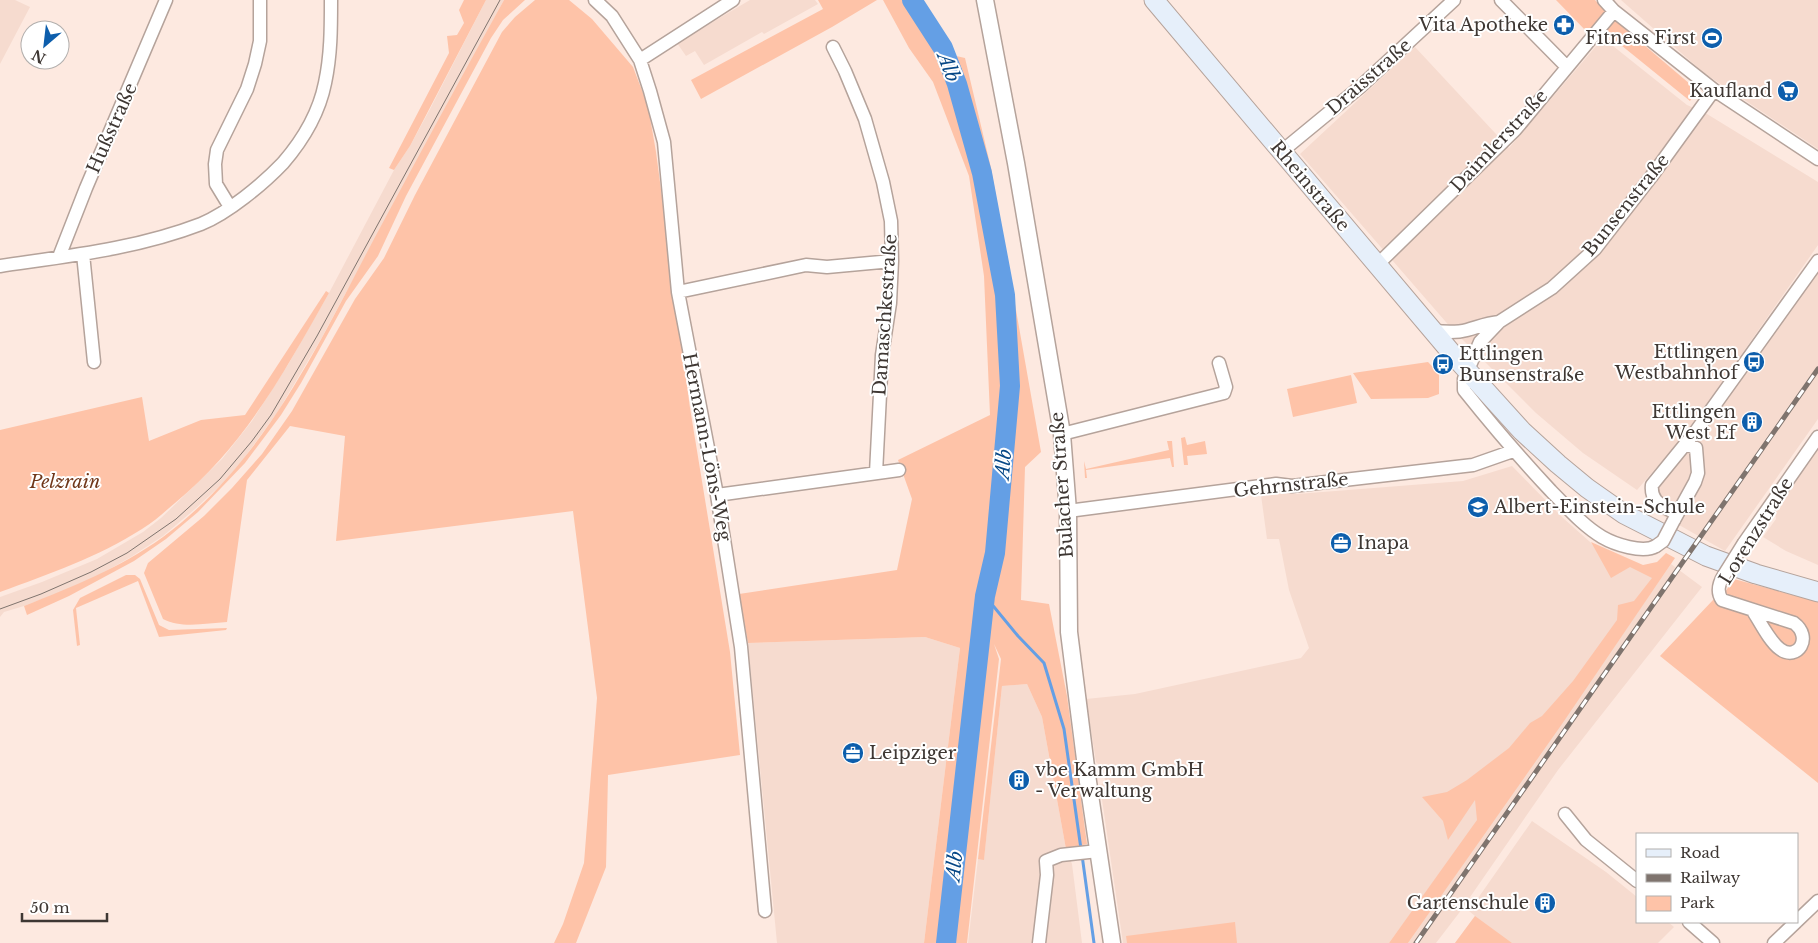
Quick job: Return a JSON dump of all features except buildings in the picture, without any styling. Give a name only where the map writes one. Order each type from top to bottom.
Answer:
[{"type":"main road","name":"Rheinstraße","points":[[1154,0],[1468,372],[1522,431],[1587,488],[1624,514],[1706,556],[1756,574],[1818,592]]},
{"type":"street","name":"Hußstraße","points":[[59,257],[86,188],[166,0]]},
{"type":"street","points":[[230,207],[216,184],[215,164],[217,150],[247,89],[255,64],[260,41],[260,0]]},
{"type":"street","points":[[0,266],[124,246],[202,223],[230,207],[266,181],[295,149],[311,124],[325,85],[331,42],[331,0]]},
{"type":"street","name":"Hermann-Löns-Weg","points":[[595,0],[612,16],[640,60],[664,142],[678,292],[717,495],[741,647],[765,912]]},
{"type":"street","points":[[640,60],[733,0]]},
{"type":"street","name":"Bulacher Straße","points":[[985,0],[1018,173],[1062,434],[1068,512],[1069,632],[1093,852],[1112,943]]},
{"type":"street","name":"Draisstraße","points":[[1281,152],[1360,87],[1454,0]]},
{"type":"street","points":[[1501,0],[1567,67]]},
{"type":"street","points":[[1604,0],[1714,90],[1818,159]]},
{"type":"street","name":"Daimlerstraße","points":[[1377,265],[1515,130],[1614,10]]},
{"type":"street","name":"Damaschkestraße","points":[[833,47],[865,119],[883,182],[890,221],[892,261],[890,302],[882,356],[876,473]]},
{"type":"street","name":"Bunsenstraße","points":[[1468,372],[1476,348],[1499,322],[1552,288],[1595,248],[1651,177],[1714,90]]},
{"type":"street","points":[[83,254],[94,362]]},
{"type":"street","points":[[678,292],[806,265],[827,267],[892,261]]},
{"type":"street","points":[[1676,517],[1654,500],[1651,493],[1652,485],[1685,444],[1818,261]]},
{"type":"street","name":"Bunsenstraße","points":[[1434,331],[1450,333],[1499,322]]},
{"type":"street","points":[[1062,434],[1224,393],[1226,387],[1220,363]]},
{"type":"street","points":[[1468,372],[1464,379],[1464,390],[1513,451],[1577,518],[1602,538],[1646,549],[1656,546],[1663,541],[1698,473],[1696,448],[1685,444]]},
{"type":"street","name":"Lorenzstraße","points":[[1753,611],[1722,600],[1718,588],[1744,543],[1818,437]]},
{"type":"street","name":"Gehrnstraße","points":[[1068,512],[1276,484],[1292,486],[1473,465],[1513,451]]},
{"type":"street","points":[[717,495],[899,470]]},
{"type":"street","points":[[1564,814],[1586,840],[1636,879]]},
{"type":"street","points":[[1039,943],[1047,875],[1046,860],[1071,854],[1093,852]]},
{"type":"street","points":[[1798,920],[1818,901]]},
{"type":"street","points":[[1690,923],[1712,943]]},
{"type":"street","points":[[1774,943],[1795,923]]},
{"type":"shaded area","points":[[0,0],[15,0],[30,7],[23,20],[20,20],[20,26],[0,64]]},
{"type":"shaded area","points":[[486,0],[504,0],[321,339],[277,413],[242,461],[222,484],[195,509],[163,536],[131,557],[99,575],[66,590],[4,612],[0,617],[0,597],[97,559],[143,532],[161,518],[222,459],[252,421],[289,363],[329,293],[394,170],[410,146],[429,111]]},
{"type":"shaded area","points":[[750,0],[815,0],[818,4],[764,34],[762,32],[704,65],[695,51],[686,56],[677,43]]},
{"type":"shaded area","name":"Kaufland","points":[[1621,0],[1818,0],[1818,149],[1704,73]]},
{"type":"shaded area","points":[[1603,38],[1687,105],[1707,114],[1818,182],[1818,245],[1688,431],[1637,490],[1583,453],[1536,413],[1452,329],[1300,154],[1415,47],[1509,148]]},
{"type":"shaded area","points":[[1818,264],[1818,419],[1725,551],[1642,504],[1693,428]]},
{"type":"shaded area","points":[[1818,449],[1818,565],[1786,551],[1763,537],[1776,519],[1775,510]]},
{"type":"shaded area","points":[[1512,466],[1563,518],[1598,549],[1655,577],[1389,943],[1123,943],[1100,786],[1105,781],[1103,766],[1096,762],[1086,699],[1135,694],[1301,658],[1309,648],[1289,590],[1279,539],[1267,539],[1261,495],[1463,481]]},
{"type":"shaded area","points":[[1671,564],[1702,587],[1558,770],[1459,913],[1436,943],[1408,943]]},
{"type":"shaded area","points":[[925,637],[960,648],[924,943],[777,943],[748,643]]},
{"type":"shaded area","points":[[1027,684],[1042,717],[1066,849],[1072,864],[1082,943],[968,943],[978,859],[984,859],[1002,686]]},
{"type":"shaded area","points":[[1532,821],[1606,872],[1636,896],[1636,923],[1669,923],[1674,927],[1658,943],[1455,943],[1475,916],[1469,911]]},
{"type":"green space","points":[[464,0],[486,0],[410,146],[394,170],[389,168],[449,53],[447,36],[457,35],[464,23],[459,10]]},
{"type":"green space","points":[[504,0],[525,0],[503,20],[491,38],[406,196],[378,256],[346,301],[301,383],[281,415],[245,463],[198,512],[166,539],[134,561],[69,596],[27,615],[24,606],[78,584],[113,567],[163,537],[199,507],[231,474],[259,438],[309,361]]},
{"type":"green space","points":[[535,0],[569,0],[592,19],[633,67],[648,106],[656,152],[690,408],[730,652],[740,755],[608,775],[606,867],[576,943],[554,943],[563,924],[584,863],[597,698],[573,511],[336,541],[345,436],[290,426],[247,480],[227,622],[186,625],[163,619],[144,573],[148,563],[204,516],[232,488],[262,454],[292,411],[355,299],[384,258],[415,195],[502,32],[515,17]]},
{"type":"green space","points":[[818,0],[877,0],[701,99],[691,80],[823,9]]},
{"type":"green space","points":[[883,0],[907,0],[943,53],[965,58],[991,168],[1041,452],[1025,467],[1021,600],[1049,604],[1067,696],[1087,844],[1066,849],[1042,717],[1027,684],[1002,686],[984,860],[978,859],[1001,659],[994,644],[999,659],[967,943],[924,943],[960,648],[925,637],[748,643],[739,594],[897,570],[912,499],[898,460],[990,415],[984,276],[969,176],[933,82],[909,48]]},
{"type":"green space","points":[[1556,0],[1595,0],[1610,16],[1697,90],[1690,101],[1595,24],[1587,32]]},
{"type":"green space","name":"Pelzrain","points":[[326,291],[329,293],[280,378],[262,405],[223,456],[200,480],[155,520],[125,539],[73,564],[0,592],[0,430],[142,397],[149,441],[201,420],[245,415]]},
{"type":"green space","points":[[1428,362],[1439,373],[1439,394],[1428,398],[1371,399],[1353,373]]},
{"type":"green space","points":[[1351,375],[1357,403],[1293,417],[1287,389]]},
{"type":"green space","points":[[1185,437],[1187,445],[1205,441],[1207,454],[1187,456],[1188,465],[1184,465],[1181,438]]},
{"type":"green space","points":[[1167,441],[1172,441],[1174,467],[1172,467],[1170,458],[1086,470],[1087,478],[1085,478],[1084,461],[1086,469],[1169,450]]},
{"type":"green space","points":[[1591,542],[1643,565],[1657,562],[1666,553],[1675,558],[1562,724],[1408,943],[1389,943],[1477,820],[1475,800],[1448,840],[1443,821],[1422,797],[1447,792],[1467,780],[1509,748],[1530,723],[1542,716],[1573,681],[1617,620],[1618,605],[1634,601],[1652,578],[1630,567],[1611,578]]},
{"type":"green space","points":[[126,575],[135,575],[140,579],[159,625],[169,630],[227,628],[226,630],[159,637],[138,581],[76,608],[80,645],[77,646],[73,610],[80,598]]},
{"type":"green space","points":[[1734,579],[1818,602],[1818,783],[1660,656],[1713,600],[1725,592]]},
{"type":"green space","points":[[1475,916],[1512,943],[1455,943]]},
{"type":"green space","points":[[1235,922],[1237,943],[1127,943],[1126,936]]},
{"type":"waterway","name":"Alb","points":[[912,0],[943,48],[957,84],[982,173],[1005,295],[1010,386],[995,553],[985,596],[946,943]]},
{"type":"waterway","points":[[985,596],[1018,636],[1044,663],[1064,729],[1081,849]]},
{"type":"waterway","points":[[1082,855],[1094,943]]},
{"type":"tram line","points":[[0,609],[41,594],[91,572],[127,553],[176,519],[220,479],[252,441],[271,415],[317,336],[500,0]]},
{"type":"railway","points":[[1416,943],[1818,369]]},
{"type":"place","name":"Vita Apotheke","points":[[1564,25]]},
{"type":"place","name":"Fitness First","points":[[1712,38]]},
{"type":"place","name":"Kaufland","points":[[1788,91]]},
{"type":"place","name":"Ettlingen Westbahnhof","points":[[1754,362]]},
{"type":"place","name":"Ettlingen Bunsenstraße","points":[[1443,364]]},
{"type":"place","name":"Ettlingen West Ef","points":[[1752,422]]},
{"type":"place","name":"Albert-Einstein-Schule","points":[[1478,507]]},
{"type":"place","name":"Inapa","points":[[1341,543]]},
{"type":"place","name":"Leipziger","points":[[853,753]]},
{"type":"place","name":"vbe Kamm GmbH - Verwaltung","points":[[1019,780]]},
{"type":"place","name":"Gartenschule","points":[[1545,903]]}]
